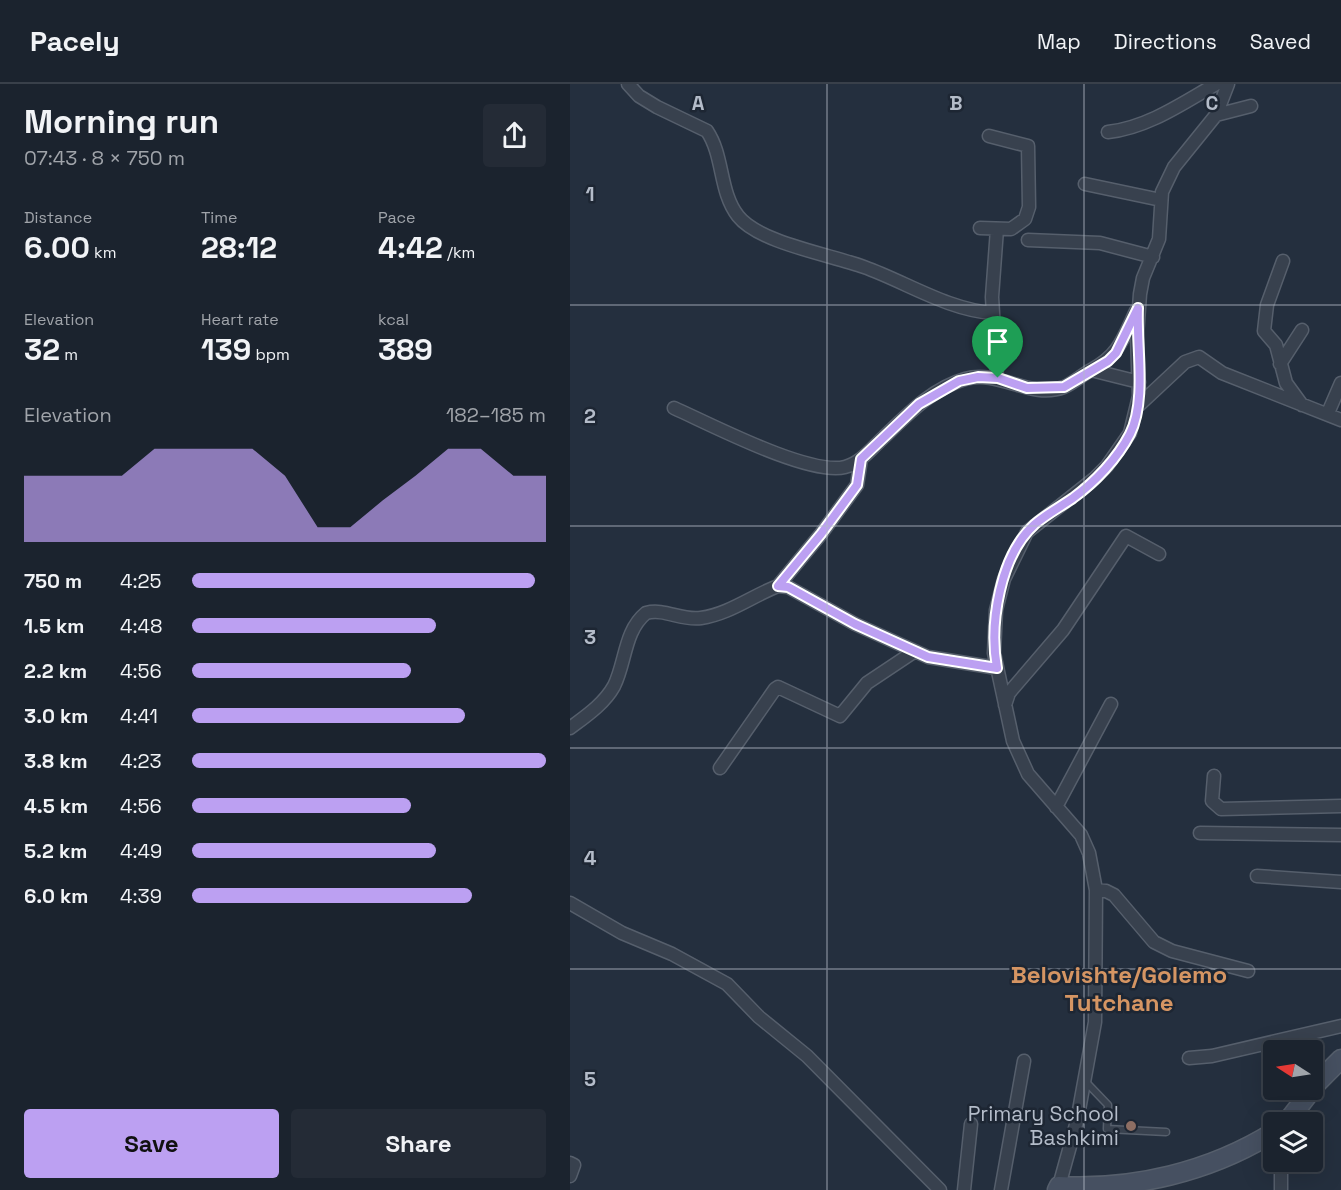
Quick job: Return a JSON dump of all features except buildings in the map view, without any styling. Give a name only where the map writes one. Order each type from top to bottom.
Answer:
[{"type":"street","points":[[628,84],[639,96],[657,107],[707,131],[727,194],[743,221],[791,245],[865,267],[955,304],[993,313]]},
{"type":"street","points":[[1108,132],[1119,131],[1174,109],[1216,84]]},
{"type":"street","points":[[1228,84],[1216,115],[1166,180],[1161,200],[1160,231],[1153,257],[1143,278],[1138,308],[1139,405],[1130,433],[1107,466],[1075,496],[1034,525],[1019,545],[1004,579],[998,602],[994,642],[997,668],[1013,741],[1021,760],[1035,782],[1085,841],[1096,890],[1095,1022],[1085,1081],[1058,1188],[1098,1189],[1170,1178],[1236,1154],[1263,1138]]},
{"type":"street","points":[[1216,115],[1251,106]]},
{"type":"street","points":[[980,228],[1011,229],[1025,219],[1029,207],[1028,146],[989,136]]},
{"type":"street","points":[[1085,184],[1161,200]]},
{"type":"street","points":[[997,229],[992,273],[998,378]]},
{"type":"street","points":[[1028,240],[1100,243],[1153,257]]},
{"type":"street","points":[[1283,261],[1267,305],[1264,331],[1276,345],[1286,383],[1302,405]]},
{"type":"street","points":[[674,408],[768,449],[820,467],[845,467],[861,459],[919,404],[966,379],[998,378],[1027,388],[1064,387],[1108,361],[1116,353],[1138,308]]},
{"type":"street","points":[[1280,364],[1302,330]]},
{"type":"street","points":[[1139,405],[1185,362],[1199,357],[1222,373],[1341,420]]},
{"type":"street","points":[[1091,370],[1139,382]]},
{"type":"street","points":[[1328,413],[1341,383]]},
{"type":"street","points":[[570,728],[593,711],[610,691],[622,666],[633,628],[646,613],[662,611],[698,619],[719,614],[778,586],[821,534],[857,485],[861,459]]},
{"type":"street","points":[[1005,705],[1009,693],[1064,630],[1126,536],[1159,554]]},
{"type":"street","points":[[778,586],[788,587],[855,624],[928,657],[997,668]]},
{"type":"street","points":[[720,768],[778,687],[840,716],[867,683],[915,651]]},
{"type":"street","points":[[1056,807],[1111,704]]},
{"type":"street","points":[[1214,776],[1212,801],[1221,809],[1341,806]]},
{"type":"street","points":[[1200,834],[1341,835]]},
{"type":"street","points":[[1257,876],[1341,882]]},
{"type":"street","points":[[1096,890],[1106,891],[1114,896],[1154,942],[1172,951],[1248,971]]},
{"type":"street","points":[[570,903],[622,933],[672,954],[727,984],[759,1017],[807,1056],[940,1190]]},
{"type":"street","points":[[1189,1058],[1212,1056],[1341,1026]]},
{"type":"street","points":[[1295,1112],[1317,1083],[1341,1059]]},
{"type":"street","points":[[1001,1190],[1024,1061]]},
{"type":"street","points":[[964,1190],[971,1124]]},
{"type":"street","points":[[570,1163],[574,1165],[570,1176]]},
{"type":"street","points":[[1281,1172],[1281,1190]]},
{"type":"lane","points":[[1085,1081],[1108,1105],[1107,1129],[1166,1132]]},
{"type":"place","name":"Primary School Bashkimi","points":[[1131,1126]]},
{"type":"district","name":"Belovishte/Golemo Tutchane","points":[[1119,989]]},
{"type":"route","points":[[1138,308],[1139,405],[1130,433],[1107,466],[1075,496],[1034,525],[1019,545],[1004,579],[996,610],[994,653],[997,668],[928,657],[855,624],[788,587],[778,586],[821,534],[857,485],[861,459],[919,404],[959,381],[978,377],[998,378],[1027,388],[1043,390],[1064,387],[1108,361],[1116,353],[1138,308]]}]
